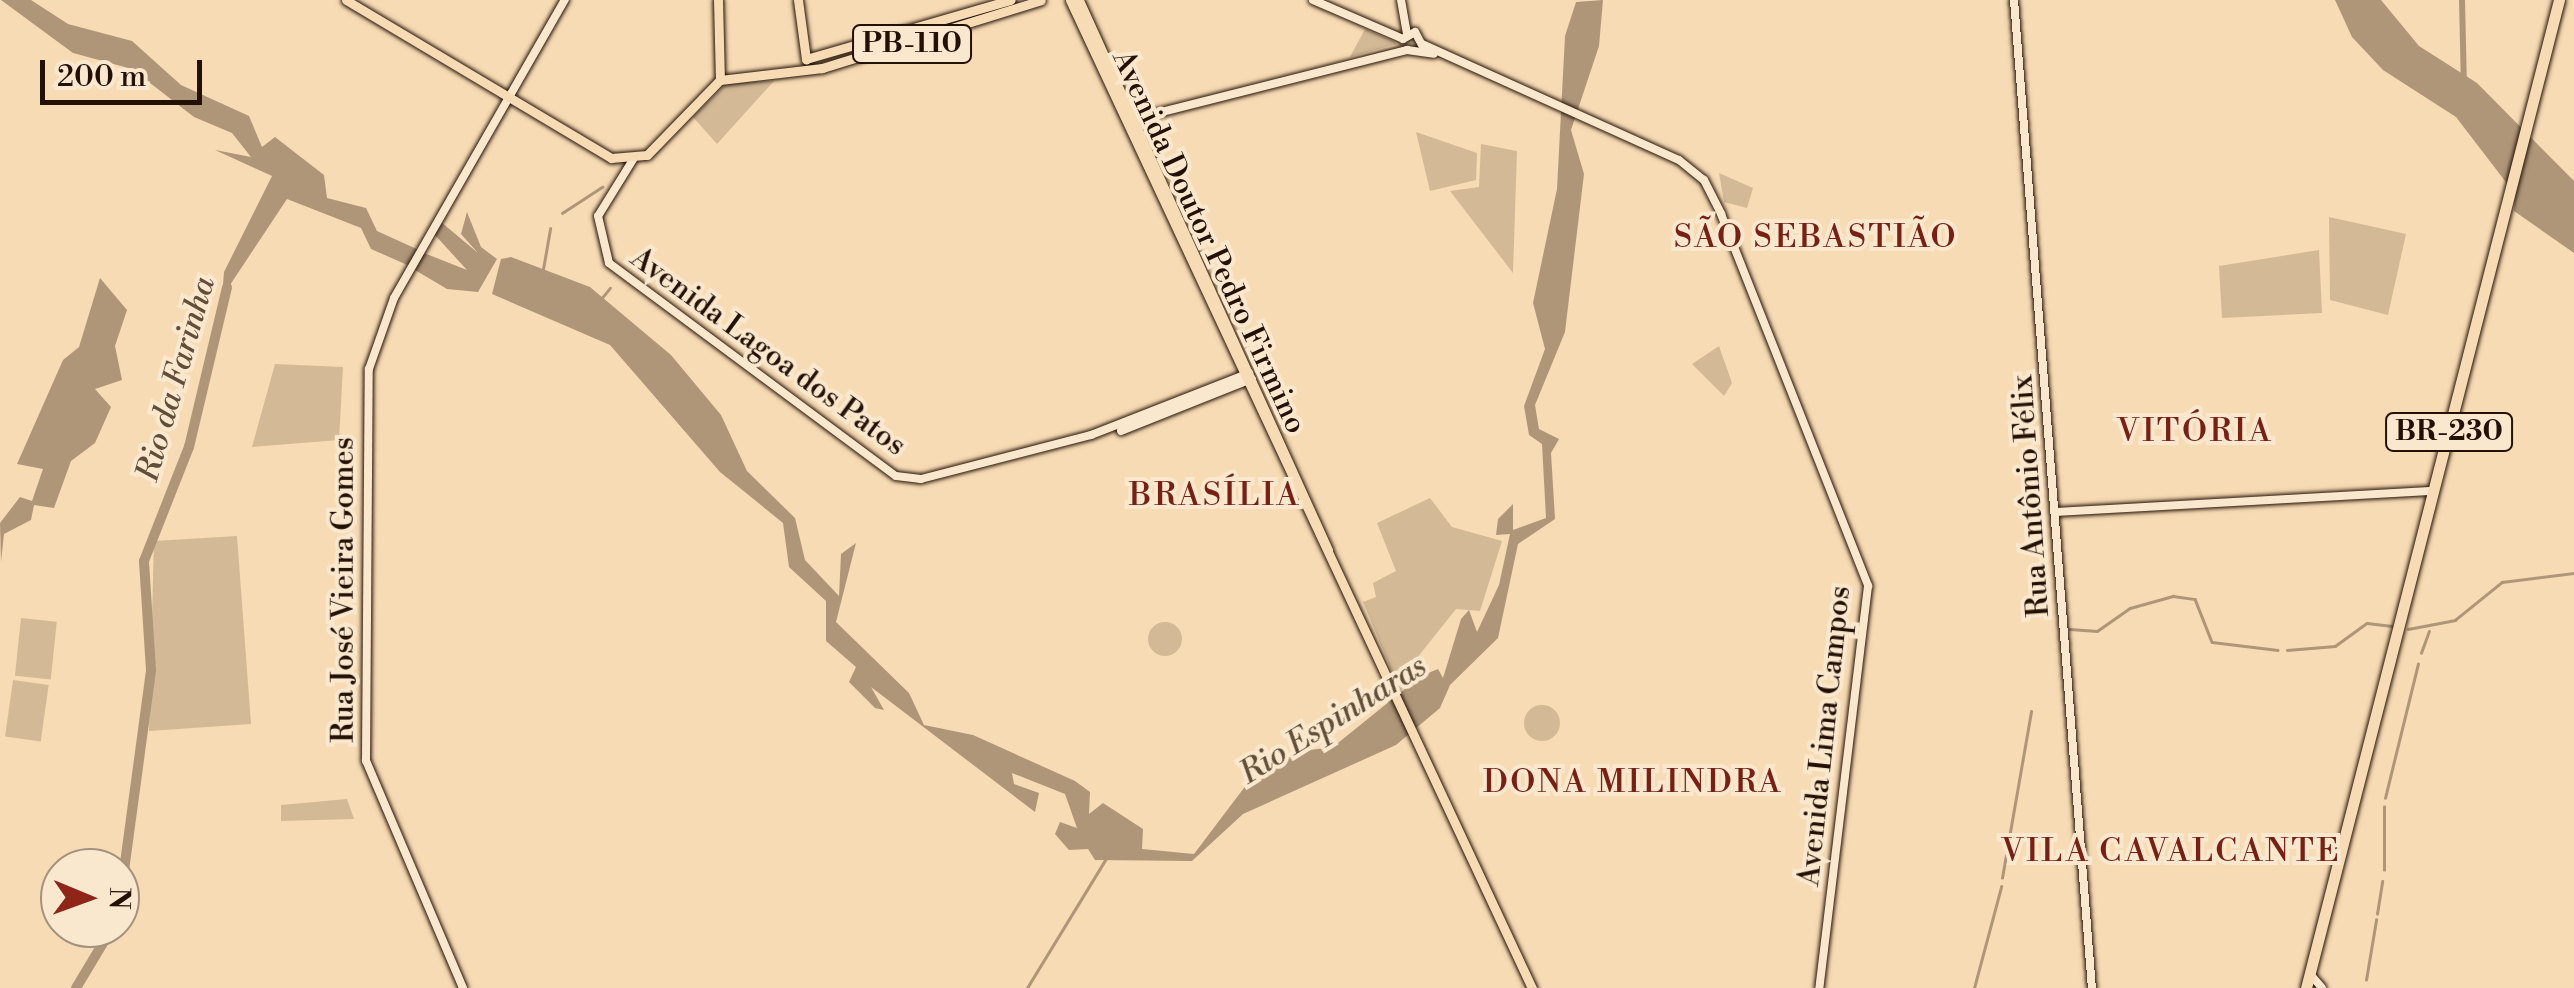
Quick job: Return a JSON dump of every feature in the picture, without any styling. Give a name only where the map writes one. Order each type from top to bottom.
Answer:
[{"type":"highway","name":"BR-230","points":[[2313,985],[2397,636],[2559,0]]},
{"type":"main road","points":[[346,0],[618,164],[634,158],[720,80],[718,0]]},
{"type":"main road","name":"Rua José Vieira Gomes","points":[[463,988],[378,799],[364,742],[369,368],[394,298],[565,0]]},
{"type":"main road","name":"PB-110","points":[[798,0],[806,59],[1011,0]]},
{"type":"main road","name":"PB-110","points":[[720,80],[780,76],[906,45],[1040,0]]},
{"type":"main road","name":"Avenida Doutor Pedro Firmino","points":[[1070,0],[1532,988]]},
{"type":"main road","name":"Avenida Doutor Pedro Firmino","points":[[1079,0],[1137,122],[1247,377]]},
{"type":"main road","points":[[1313,0],[1420,42]]},
{"type":"main road","points":[[1324,0],[1405,36]]},
{"type":"main road","points":[[1401,0],[1420,42]]},
{"type":"main road","name":"Rua Antônio Félix","points":[[2014,0],[2092,988]]},
{"type":"main road","points":[[1406,16],[1407,50]]},
{"type":"main road","points":[[903,33],[906,45]]},
{"type":"main road","points":[[1137,122],[1407,50],[1420,42]]},
{"type":"main road","name":"Avenida Lima Campos","points":[[1420,42],[1690,168],[1710,190],[1837,500],[1868,596],[1819,988]]},
{"type":"main road","name":"Avenida Lagoa dos Patos","points":[[618,164],[597,229],[617,272],[888,472],[938,476],[988,463],[1146,418],[1247,377]]},
{"type":"main road","points":[[2055,512],[2434,491]]},
{"type":"shaded area","points":[[1,0],[31,0],[68,24],[132,41],[181,85],[249,116],[262,147],[275,137],[324,175],[327,198],[366,208],[377,231],[421,251],[412,267],[371,249],[361,228],[287,199],[222,297],[224,272],[272,176],[215,150],[251,157],[232,133],[194,117],[132,69],[73,53]]},
{"type":"shaded area","points":[[1603,0],[1599,46],[1571,130],[1584,174],[1565,332],[1535,405],[1539,429],[1559,439],[1551,453],[1555,519],[1518,544],[1498,638],[1450,685],[1440,708],[1396,745],[1243,814],[1192,861],[1095,860],[1088,849],[1069,850],[1055,834],[1060,822],[1077,828],[1065,794],[1012,773],[1014,784],[1039,793],[1035,812],[871,687],[884,710],[875,708],[849,682],[856,667],[826,641],[826,601],[789,567],[783,523],[720,472],[610,345],[492,294],[501,259],[511,257],[590,287],[671,355],[721,415],[747,471],[795,518],[805,560],[839,596],[841,554],[856,543],[836,622],[909,693],[924,725],[973,735],[1075,781],[1090,792],[1089,814],[1103,803],[1143,829],[1142,849],[1194,854],[1253,776],[1302,751],[1333,747],[1421,676],[1438,669],[1443,678],[1461,619],[1469,610],[1477,632],[1499,585],[1510,534],[1496,535],[1498,519],[1513,504],[1513,530],[1546,518],[1542,444],[1529,435],[1524,406],[1545,349],[1533,303],[1557,189],[1565,36],[1576,2]]},
{"type":"shaded area","points":[[2335,0],[2381,0],[2419,46],[2477,83],[2574,181],[2574,253],[2514,211],[2515,194],[2456,117],[2383,70],[2352,37]]},
{"type":"shaded area","points":[[1365,29],[1395,42],[1396,44],[1350,57]]},
{"type":"shaded area","points":[[774,81],[717,144],[693,117],[727,83]]},
{"type":"shaded area","points":[[1416,132],[1477,153],[1476,180],[1430,191]]},
{"type":"shaded area","points":[[1481,144],[1517,151],[1513,273],[1450,191],[1479,187]]},
{"type":"shaded area","points":[[1719,173],[1753,188],[1747,208],[1724,202]]},
{"type":"shaded area","points":[[467,212],[481,247],[497,259],[478,292],[447,289],[415,270],[424,253],[467,270],[434,234],[441,222],[478,253],[461,234]]},
{"type":"shaded area","points":[[2329,217],[2406,234],[2388,315],[2330,300]]},
{"type":"shaded area","points":[[2319,250],[2322,313],[2222,318],[2219,266]]},
{"type":"shaded area","points":[[100,278],[127,310],[115,346],[122,380],[95,389],[111,407],[95,443],[71,461],[54,508],[34,505],[31,520],[4,534],[1,562],[0,523],[20,497],[32,501],[43,469],[17,464],[63,360],[79,347]]},
{"type":"shaded area","points":[[1719,346],[1732,383],[1724,396],[1692,364]]},
{"type":"shaded area","points":[[275,364],[343,367],[339,440],[252,447]]},
{"type":"shaded area","points":[[1430,498],[1452,527],[1502,541],[1480,611],[1456,609],[1397,683],[1363,602],[1376,597],[1373,583],[1396,571],[1377,523]]},
{"type":"shaded area","points":[[237,536],[251,724],[149,731],[154,541]]},
{"type":"shaded area","points":[[21,618],[57,622],[51,679],[15,676]]},
{"type":"shaded area","points":[[1165,622],[1177,627],[1182,639],[1177,651],[1165,656],[1153,651],[1148,639],[1153,627]]},
{"type":"shaded area","points":[[13,680],[49,685],[41,741],[5,736]]},
{"type":"shaded area","points":[[1542,705],[1554,711],[1560,723],[1554,735],[1542,741],[1530,735],[1524,723],[1530,711]]},
{"type":"shaded area","points":[[347,799],[354,819],[281,821],[281,805]]},
{"type":"waterway","points":[[2462,0],[2464,86]]},
{"type":"waterway","points":[[562,213],[602,187]]},
{"type":"waterway","points":[[542,275],[550,229]]},
{"type":"waterway","name":"Rio da Farinha","points":[[127,848],[151,670],[144,561],[189,447],[227,287]]},
{"type":"waterway","points":[[601,299],[610,288]]},
{"type":"waterway","points":[[2408,629],[2455,620],[2502,582],[2574,573]]},
{"type":"waterway","points":[[2070,629],[2097,631],[2130,608],[2173,596],[2195,599],[2212,642],[2278,650]]},
{"type":"waterway","points":[[2287,650],[2335,646],[2367,623],[2392,626]]},
{"type":"waterway","points":[[2421,653],[2429,631]]},
{"type":"waterway","points":[[2385,798],[2418,664]]},
{"type":"waterway","name":"Rio Espinharas","points":[[1377,727],[1428,690]]},
{"type":"waterway","points":[[2002,878],[2031,712]]},
{"type":"waterway","points":[[2384,807],[2384,870]]},
{"type":"waterway","points":[[1027,988],[1107,857]]},
{"type":"waterway","points":[[2377,914],[2382,881]]},
{"type":"waterway","points":[[1974,988],[2001,887]]},
{"type":"waterway","points":[[2366,980],[2376,920]]},
{"type":"waterway","name":"Rio da Farinha","points":[[76,988],[100,948]]},
{"type":"district","name":"SÃO SEBASTIÃO","points":[[1816,237]]},
{"type":"district","name":"VITÓRIA","points":[[2195,431]]},
{"type":"district","name":"BRASÍLIA","points":[[1215,495]]},
{"type":"district","name":"DONA MILINDRA","points":[[1633,782]]},
{"type":"district","name":"VILA CAVALCANTE","points":[[2171,851]]}]
